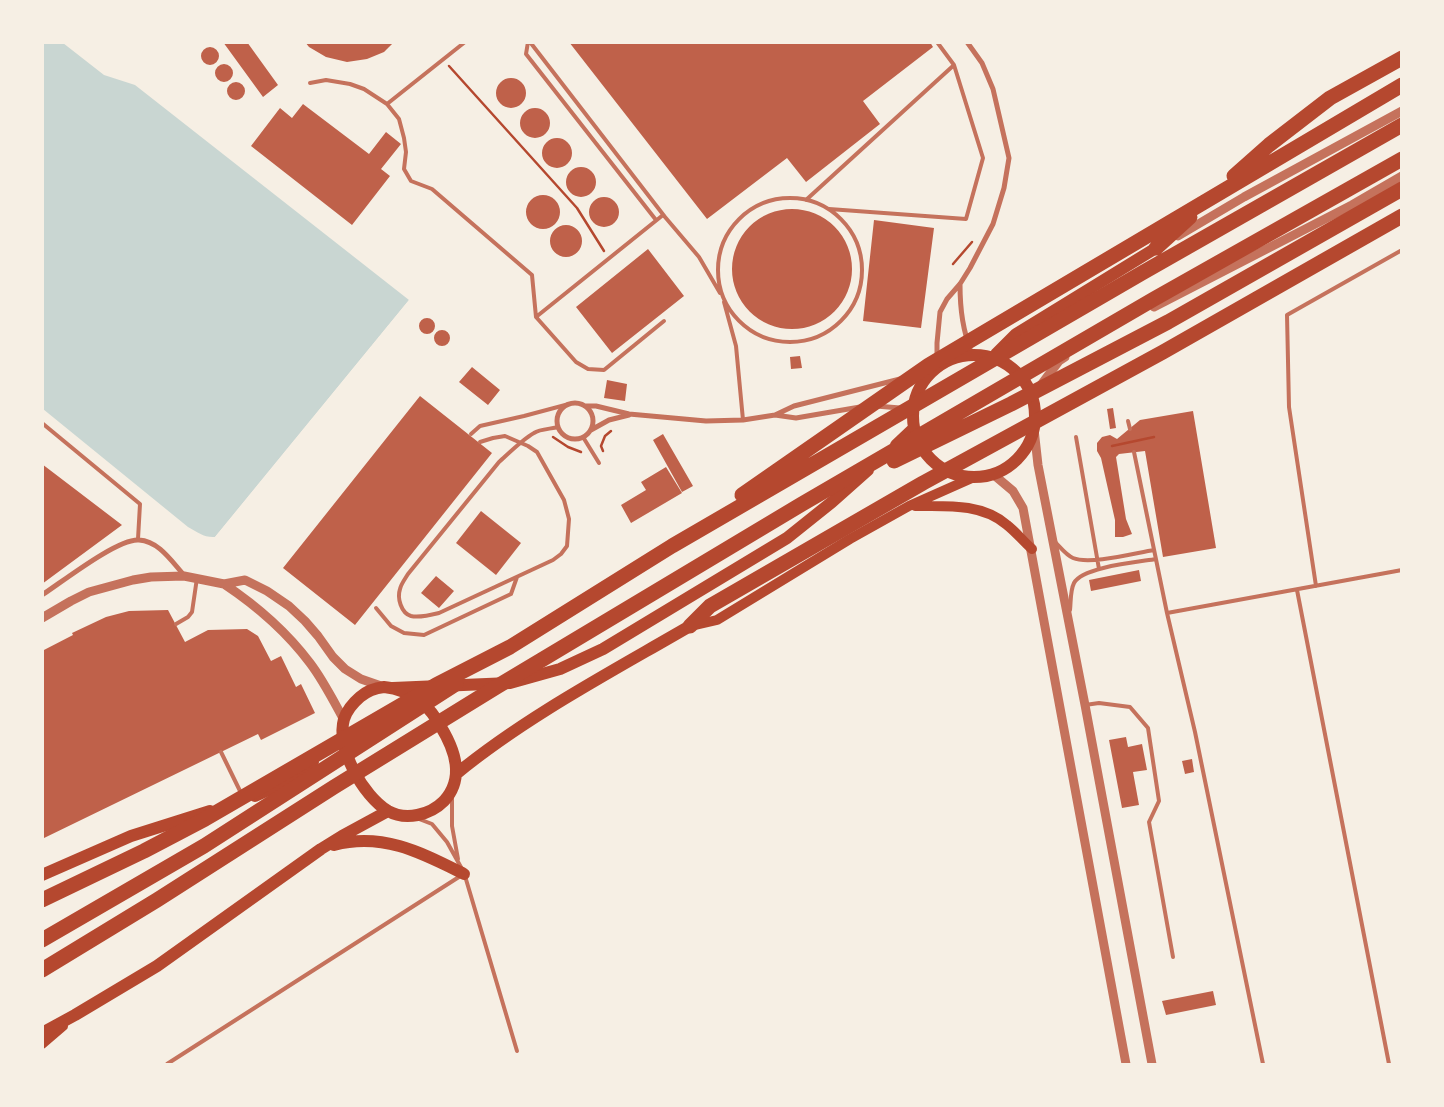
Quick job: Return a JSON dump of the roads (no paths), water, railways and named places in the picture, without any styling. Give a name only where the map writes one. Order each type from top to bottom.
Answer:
[{"type":"highway","points":[[1156,248],[1269,145],[1330,98],[1402,58]]},
{"type":"highway","points":[[672,546],[759,482],[929,365],[1402,85]]},
{"type":"highway","points":[[42,940],[204,846],[441,695],[510,647],[672,546],[1142,272],[1402,125]]},
{"type":"highway","points":[[42,970],[498,686],[802,504],[1154,299],[1402,159]]},
{"type":"highway","points":[[802,504],[953,433],[1168,322],[1402,189]]},
{"type":"highway","points":[[690,626],[710,606],[923,483],[1164,352],[1402,216]]},
{"type":"highway","points":[[42,900],[144,851],[205,819],[436,685],[510,647]]},
{"type":"main road","points":[[992,358],[1016,334],[1156,248]]},
{"type":"main road","points":[[454,780],[479,755],[516,730],[690,626],[717,620],[850,539],[910,506],[972,478],[994,475],[1011,467],[1025,451],[1034,429],[1033,397],[1020,374],[1007,364],[992,358],[972,355],[948,361],[935,370],[919,389],[913,409],[914,428],[921,447],[934,463],[952,474],[972,478]]},
{"type":"main road","points":[[388,687],[408,694],[422,703],[434,715],[453,751],[456,762],[454,780],[446,798],[439,805],[424,814],[405,816],[388,811],[377,802],[358,778],[344,745],[344,725],[348,711],[360,698],[376,688],[388,687],[510,682],[560,669],[603,649],[787,538],[832,502],[914,428]]},
{"type":"main road","points":[[910,506],[960,507],[984,511],[1006,524],[1032,549]]},
{"type":"main road","points":[[42,875],[131,836],[245,800],[275,788],[299,773],[319,756],[344,725]]},
{"type":"main road","points":[[42,1033],[157,966],[322,849],[388,811]]},
{"type":"main road","points":[[322,849],[359,841],[390,843],[413,849],[464,874]]},
{"type":"main road","points":[[42,1044],[75,1015]]},
{"type":"street","points":[[629,414],[609,420],[591,430],[584,437],[571,439],[565,436],[558,427],[558,416],[564,407],[574,403],[629,414],[706,421],[743,420],[775,415],[794,406],[935,370],[940,312],[946,299],[960,284],[970,268],[993,224],[1004,188],[1008,158],[993,89],[982,62],[966,42]]},
{"type":"street","points":[[1156,248],[1244,197],[1402,111]]},
{"type":"street","points":[[1033,397],[1059,361],[1079,346],[1343,209],[1402,176]]},
{"type":"street","points":[[960,284],[960,304],[964,331],[972,355]]},
{"type":"street","points":[[775,415],[796,418],[871,405],[913,409]]},
{"type":"street","points":[[585,406],[592,414],[591,430]]},
{"type":"street","points":[[1034,429],[1038,465],[1152,1064]]},
{"type":"street","points":[[994,475],[1012,491],[1024,508],[1126,1064]]},
{"type":"street","points":[[42,596],[104,552],[138,539],[160,548],[184,576]]},
{"type":"street","points":[[42,618],[71,600],[89,592],[151,577],[184,576],[224,584],[248,600],[269,618],[298,648],[326,687],[344,725]]},
{"type":"street","points":[[224,584],[245,580],[267,591],[289,606],[305,621],[333,657],[345,669],[361,679],[388,687]]},
{"type":"lane","points":[[387,104],[465,42]]},
{"type":"lane","points":[[529,42],[526,54],[656,220]]},
{"type":"lane","points":[[529,42],[663,215],[699,257],[737,319],[756,334],[779,342],[804,341],[827,332],[846,316],[858,296],[863,271],[859,247],[847,226],[829,209]]},
{"type":"lane","points":[[743,420],[736,346],[718,276],[720,254],[728,233],[742,216],[761,204],[783,198],[806,200],[829,209],[966,219],[983,158],[954,65],[937,42]]},
{"type":"lane","points":[[806,200],[954,65]]},
{"type":"lane","points":[[310,83],[326,80],[350,84],[364,89],[387,104],[398,119],[404,138],[406,152],[404,169],[411,181],[432,189],[532,276],[536,317],[576,362],[588,369],[604,370],[664,321]]},
{"type":"lane","points":[[536,317],[663,215]]},
{"type":"lane","points":[[1316,586],[1289,407],[1287,315],[1402,250]]},
{"type":"lane","points":[[471,434],[480,426],[569,404]]},
{"type":"lane","points":[[1128,421],[1130,429]]},
{"type":"lane","points":[[42,423],[140,504],[138,539]]},
{"type":"lane","points":[[480,442],[505,436],[522,442],[537,452],[564,500],[569,519],[567,546],[553,560],[439,613],[411,616],[403,610],[399,590],[408,574],[499,462],[522,442],[534,432],[558,427]]},
{"type":"lane","points":[[584,437],[599,463]]},
{"type":"lane","points":[[1076,437],[1099,569]]},
{"type":"lane","points":[[1134,452],[1167,613],[1195,732],[1263,1064]]},
{"type":"lane","points":[[1053,539],[1066,554],[1074,559],[1087,561],[1154,550]]},
{"type":"lane","points":[[1068,620],[1072,588],[1080,576],[1089,571],[1156,559]]},
{"type":"lane","points":[[1167,613],[1402,570]]},
{"type":"lane","points":[[376,608],[391,626],[404,633],[424,635],[511,594],[517,577]]},
{"type":"lane","points":[[176,624],[190,615],[197,578]]},
{"type":"lane","points":[[1296,590],[1389,1064]]},
{"type":"lane","points":[[1085,705],[1099,703],[1130,707],[1148,728],[1159,800],[1149,822],[1173,957]]},
{"type":"lane","points":[[221,752],[245,800]]},
{"type":"lane","points":[[454,780],[452,826],[458,861]]},
{"type":"lane","points":[[414,816],[432,824],[447,842],[464,874],[517,1051]]},
{"type":"lane","points":[[167,1064],[464,874]]}]
